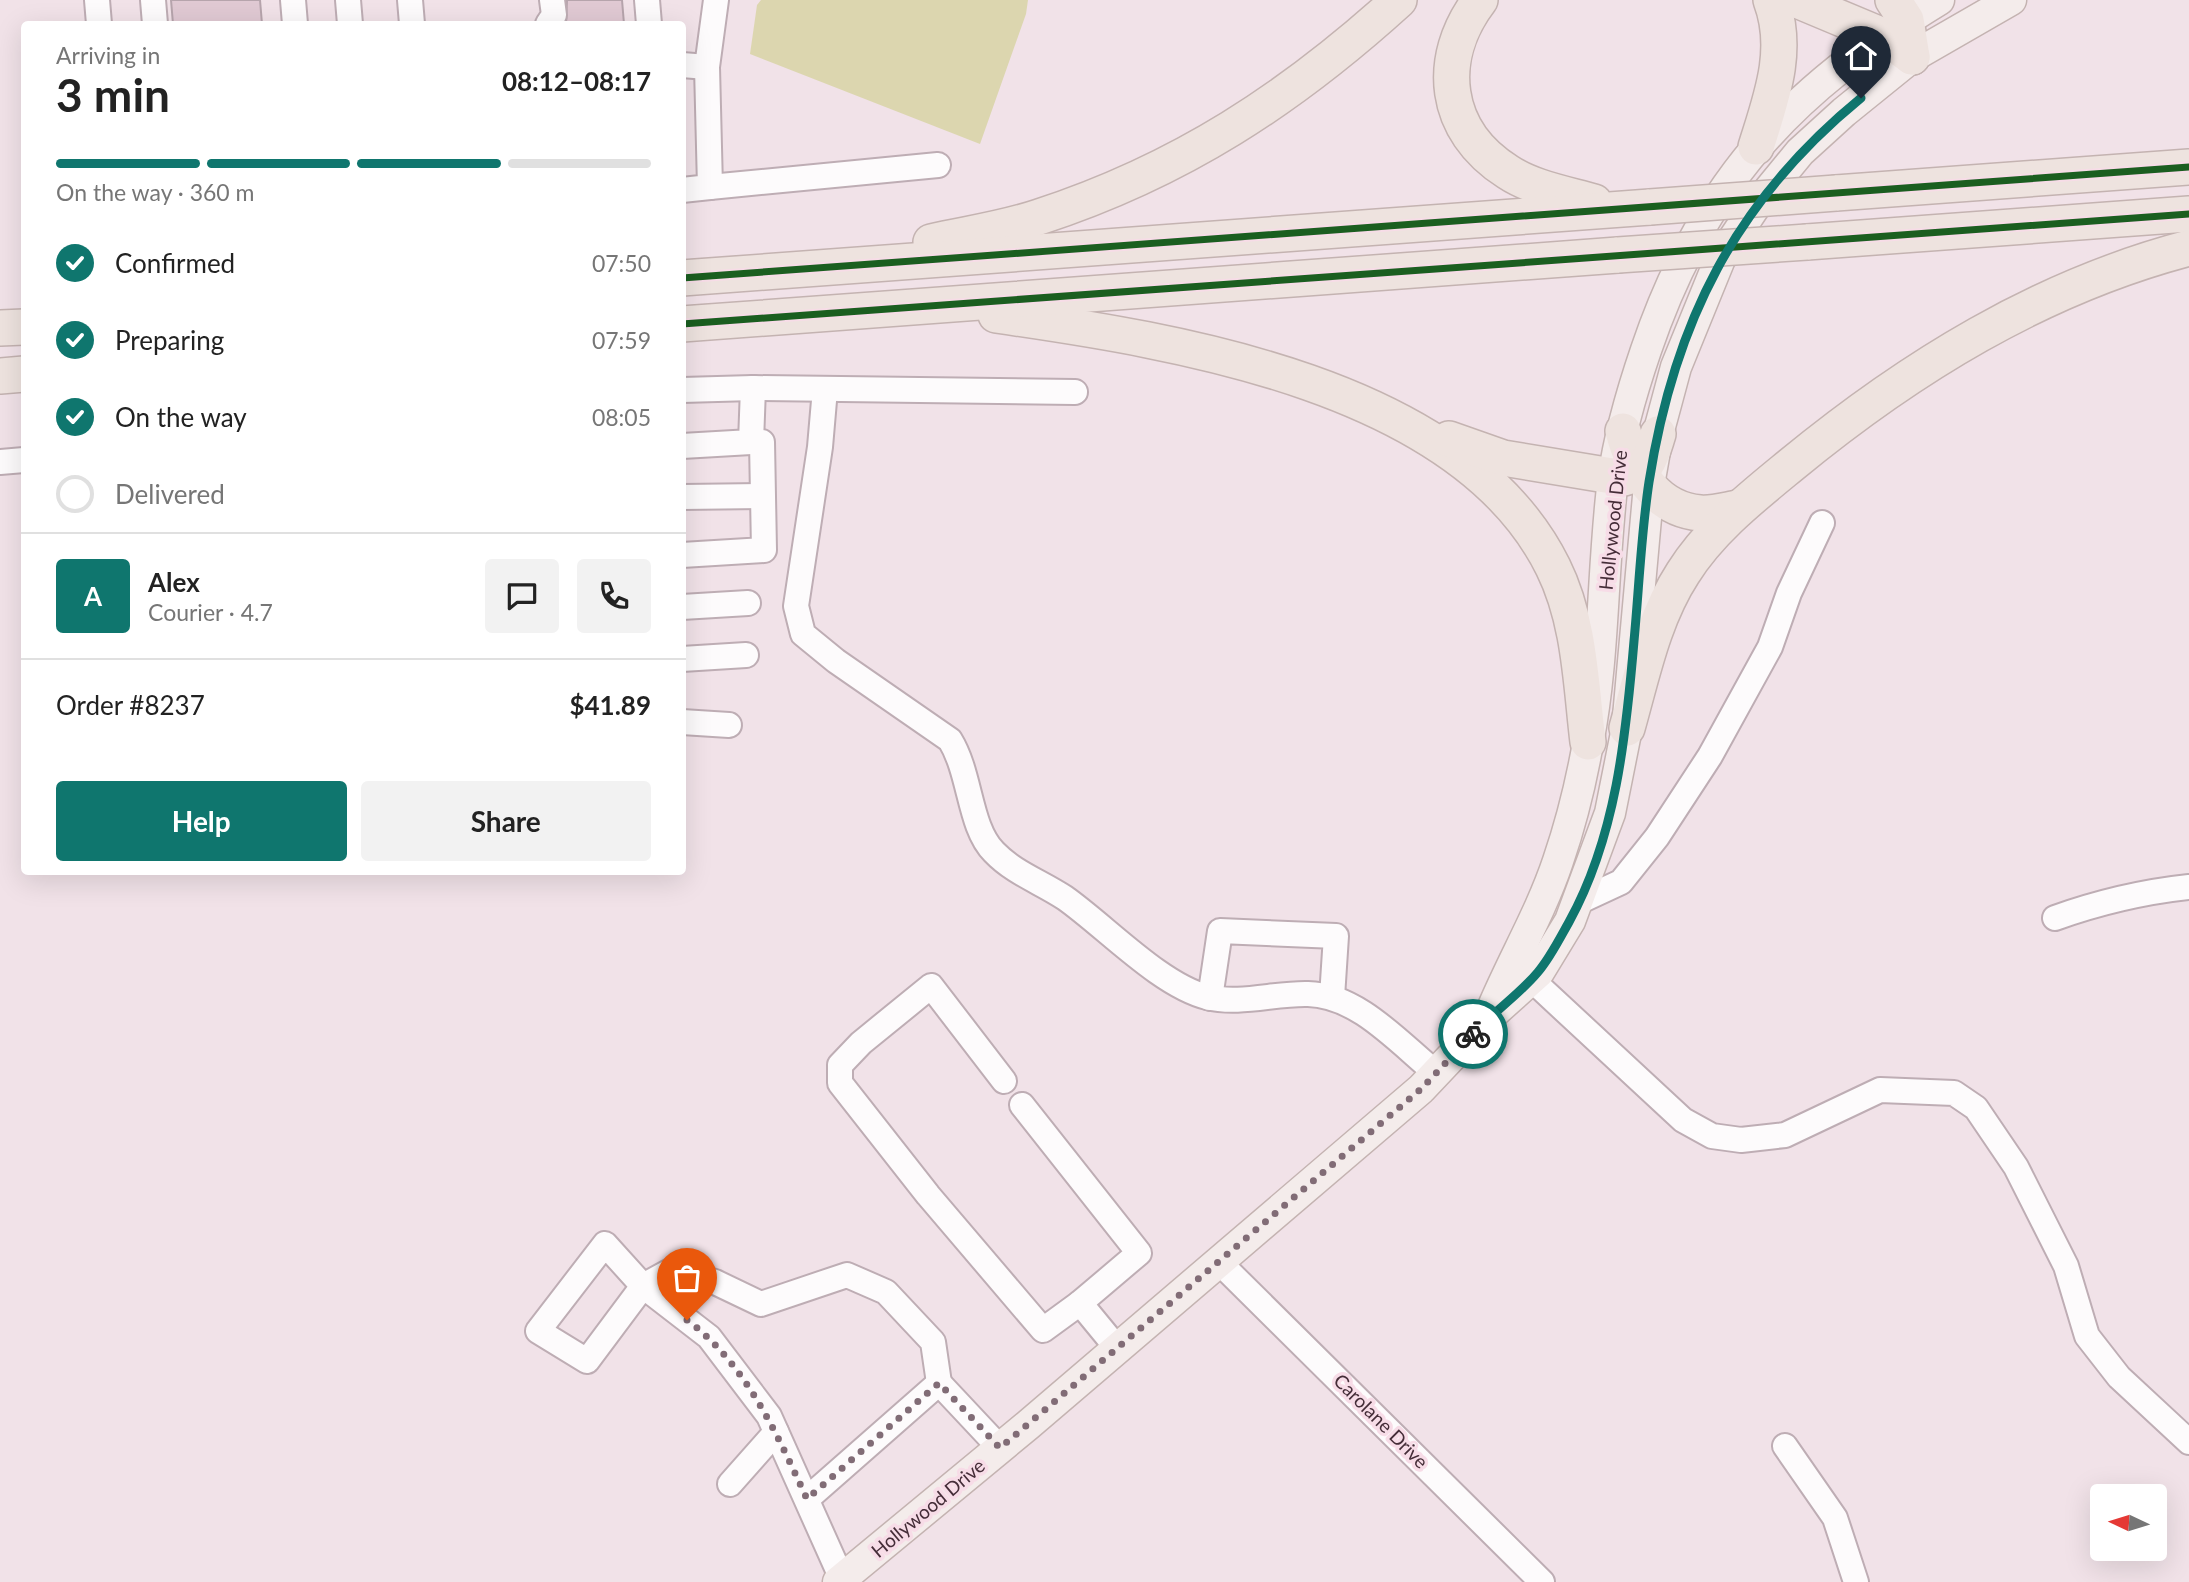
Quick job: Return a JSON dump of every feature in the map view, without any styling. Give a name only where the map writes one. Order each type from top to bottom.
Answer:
[{"type":"highway","points":[[816,269],[1037,218],[1129,184],[1193,153],[1269,105],[1350,44],[1399,0]]},
{"type":"highway","points":[[1480,0],[1464,21],[1454,47],[1451,75],[1455,104],[1467,132],[1484,155],[1510,174],[1634,208]]},
{"type":"highway","points":[[1756,147],[1777,79],[1779,40],[1771,0]]},
{"type":"highway","points":[[1797,0],[1894,19],[1912,57]]},
{"type":"highway","points":[[686,278],[2189,167]]},
{"type":"highway","points":[[686,324],[2189,214]]},
{"type":"highway","points":[[1627,728],[1666,603],[1684,571],[1738,508],[1837,427],[1900,382],[1971,337],[2050,297],[2147,259],[2189,248]]},
{"type":"highway","points":[[930,306],[1110,332],[1209,354],[1339,394],[1409,426],[1503,458],[1634,479],[1667,501],[1683,509],[1701,513],[1738,508]]},
{"type":"highway","points":[[0,328],[21,327]]},
{"type":"highway","points":[[0,376],[21,374]]},
{"type":"highway","points":[[1409,426],[1476,471],[1531,528],[1548,558],[1568,603],[1577,645],[1588,742]]},
{"type":"highway","points":[[1623,431],[1634,479]]},
{"type":"highway","points":[[1634,479],[1647,466],[1658,434]]},
{"type":"main road","name":"Hollywood Drive","points":[[1623,431],[1634,383],[1657,318],[1686,250],[1729,180],[1802,99],[1894,19],[1939,0]]},
{"type":"main road","points":[[1658,434],[1676,367],[1715,271],[1754,208],[1800,152],[1912,57],[2011,0]]},
{"type":"main road","name":"Hollywood Drive","points":[[840,1580],[1000,1448],[1436,1073],[1489,1017],[1531,979],[1545,961],[1578,902],[1610,813],[1627,728],[1634,479]]},
{"type":"main road","name":"Hollywood Drive","points":[[1489,1017],[1558,862],[1588,742],[1599,661],[1634,479]]},
{"type":"street","points":[[97,0],[99,21]]},
{"type":"street","points":[[153,0],[155,21]]},
{"type":"street","points":[[293,0],[295,21]]},
{"type":"street","points":[[348,0],[350,21]]},
{"type":"street","points":[[410,0],[412,21]]},
{"type":"street","points":[[550,21],[554,15],[552,0]]},
{"type":"street","points":[[647,0],[649,21]]},
{"type":"street","points":[[710,187],[707,67],[716,0]]},
{"type":"street","points":[[686,65],[707,67]]},
{"type":"street","points":[[686,190],[938,165]]},
{"type":"street","points":[[751,442],[753,388]]},
{"type":"street","points":[[686,390],[1075,391]]},
{"type":"street","points":[[825,390],[820,447],[796,606],[803,634],[836,661],[950,740],[961,757],[975,817],[993,851],[1022,874],[1052,889],[1086,913],[1171,981],[1210,998],[1309,994],[1332,997],[1354,1007],[1436,1073]]},
{"type":"street","points":[[686,446],[762,442],[764,550],[686,555]]},
{"type":"street","points":[[0,462],[21,460]]},
{"type":"street","points":[[686,497],[762,496]]},
{"type":"street","points":[[1578,902],[1621,882],[1657,837],[1710,756],[1770,647],[1789,593],[1822,523]]},
{"type":"street","points":[[686,607],[748,603]]},
{"type":"street","points":[[686,659],[746,654]]},
{"type":"street","points":[[686,722],[729,725]]},
{"type":"street","points":[[2055,918],[2094,904],[2141,892],[2189,887]]},
{"type":"street","points":[[1210,998],[1220,931],[1336,936],[1332,997]]},
{"type":"street","points":[[1531,979],[1683,1119],[1712,1136],[1741,1140],[1784,1135],[1880,1090],[1954,1093],[1976,1108],[2016,1167],[2066,1266],[2087,1336],[2119,1377],[2189,1442]]},
{"type":"street","points":[[1004,1081],[931,986],[860,1043],[839,1065],[839,1083],[1043,1330],[1139,1253],[1022,1105]]},
{"type":"street","points":[[840,1580],[769,1416],[709,1336],[642,1286],[604,1244],[538,1331],[587,1361],[642,1286],[674,1269],[715,1282],[761,1304],[846,1275],[886,1292],[933,1342],[939,1383],[1000,1448]]},
{"type":"street","name":"Carolane Drive","points":[[1218,1261],[1542,1582]]},
{"type":"street","points":[[1080,1303],[1117,1348]]},
{"type":"street","points":[[807,1499],[939,1383]]},
{"type":"street","points":[[730,1484],[776,1432]]},
{"type":"street","points":[[1784,1446],[1835,1518],[1856,1582]]},
{"type":"shaded area","points":[[761,0],[1028,0],[1026,14],[980,144],[750,54],[757,5]]},
{"type":"building","points":[[171,0],[260,0],[262,21],[173,21]]},
{"type":"building","points":[[567,0],[622,0],[624,21],[566,21]]},
{"type":"cycle path","points":[[686,278],[2189,167]]},
{"type":"cycle path","points":[[686,324],[2189,214]]},
{"type":"way so far","points":[[687,1320],[709,1336],[769,1416],[807,1499],[820,1484],[850,1462],[898,1416],[939,1383],[1000,1448],[1421,1089],[1473,1034]]},
{"type":"route","points":[[1473,1034],[1539,972],[1570,921],[1591,871],[1610,813],[1627,728],[1649,485],[1658,434],[1676,367],[1694,320],[1720,259],[1754,208],[1800,152],[1861,98]]}]
